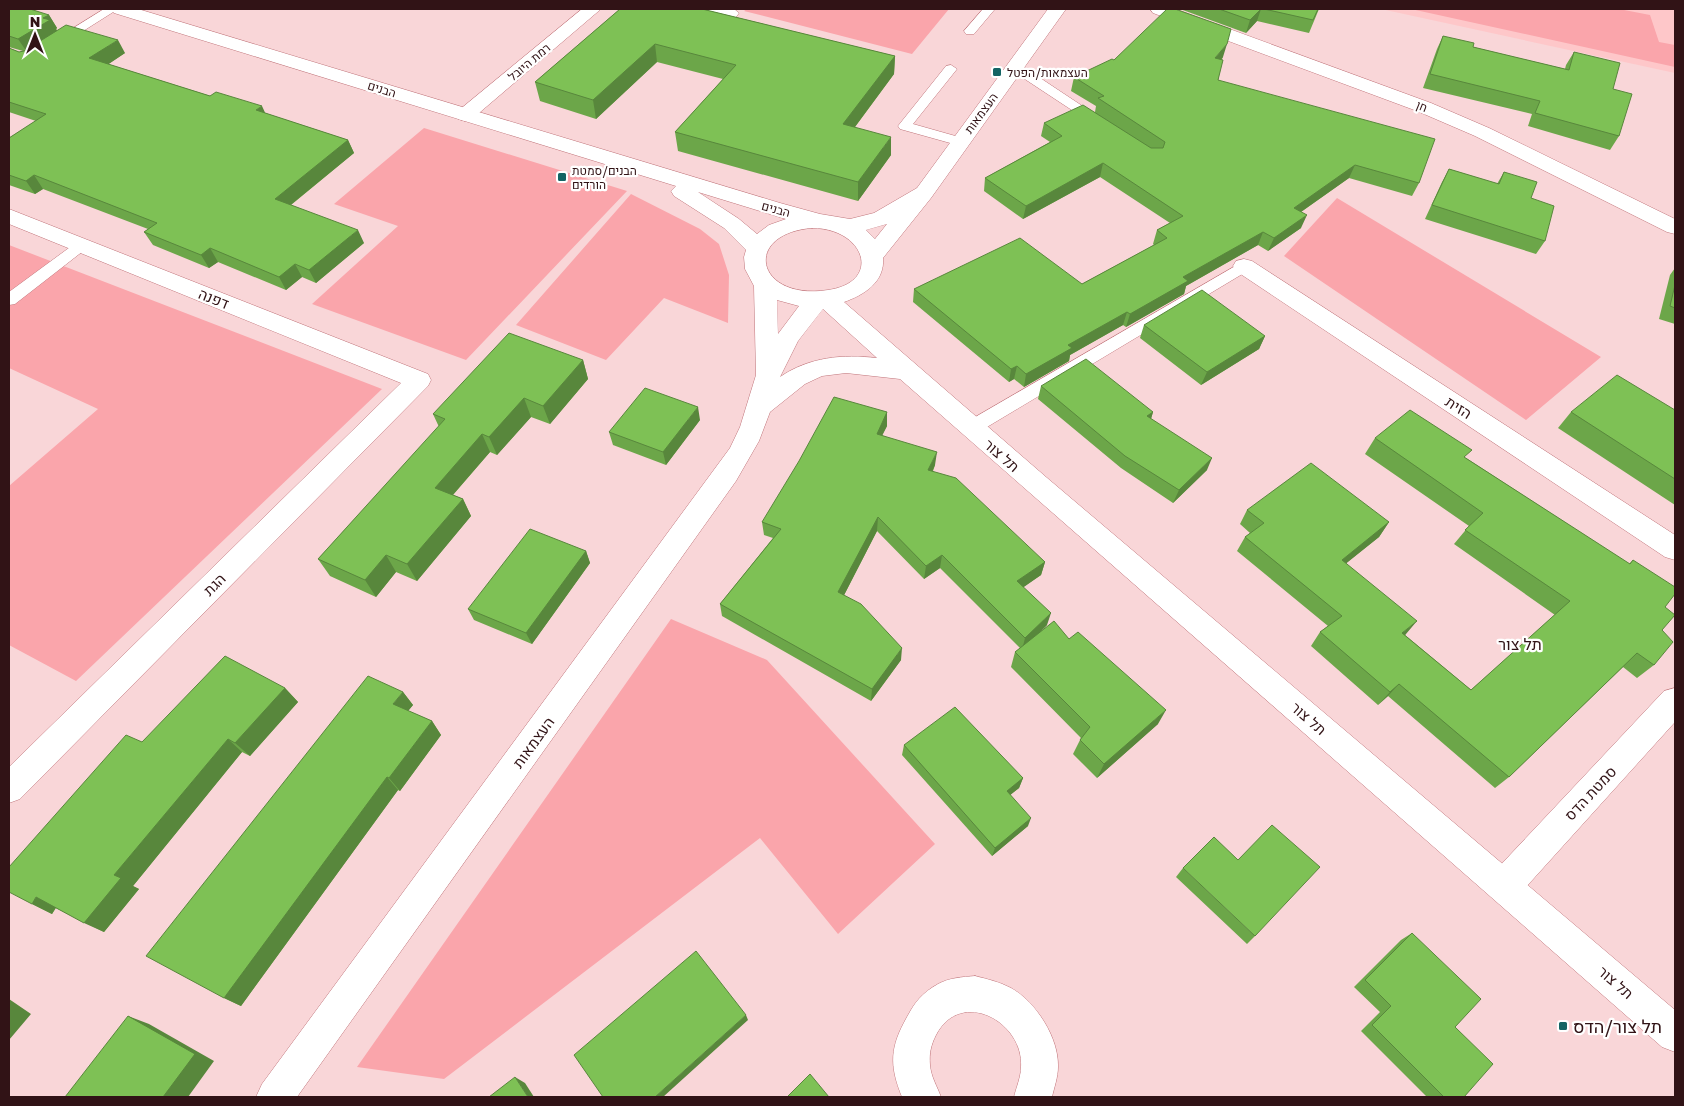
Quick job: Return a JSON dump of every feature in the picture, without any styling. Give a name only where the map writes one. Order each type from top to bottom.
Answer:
[{"type":"street","name":"הבנים","points":[[120,9],[823,222]]},
{"type":"street","name":"רמת היובל","points":[[466,114],[592,9]]},
{"type":"street","name":"העצמאות","points":[[873,256],[924,193],[1057,9]]},
{"type":"street","name":"חן","points":[[1159,9],[1424,107],[1482,132],[1675,227]]},
{"type":"street","name":"הבנים","points":[[643,169],[726,220],[746,234],[757,248]]},
{"type":"street","name":"העצמאות","points":[[846,227],[870,222],[892,213],[924,193]]},
{"type":"street","name":"דפנה","points":[[9,216],[419,380]]},
{"type":"street","points":[[800,222],[823,222],[846,227],[858,233],[868,244],[873,256],[872,268],[865,280],[853,290],[822,299],[792,297],[777,292],[765,284],[756,272],[754,260],[757,248],[767,236],[782,227],[800,222]]},
{"type":"street","name":"הזית","points":[[1244,266],[1675,549]]},
{"type":"street","name":"תל צור","points":[[865,280],[867,316],[942,404]]},
{"type":"street","name":"העצמאות","points":[[765,284],[768,376]]},
{"type":"street","name":"העצמאות","points":[[275,1097],[727,474],[744,446],[759,407],[768,376],[785,344],[806,313],[822,299]]},
{"type":"street","name":"תל צור","points":[[822,299],[942,404],[1505,885],[1675,1034]]},
{"type":"street","points":[[759,407],[808,372],[837,365],[864,365],[907,372]]},
{"type":"street","name":"הגת","points":[[9,788],[419,380]]},
{"type":"street","name":"סמטת הדס","points":[[1505,885],[1675,701]]},
{"type":"street","points":[[922,1097],[912,1070],[911,1047],[918,1026],[930,1009],[948,998],[967,992],[988,995],[1008,1004],[1024,1019],[1035,1040],[1040,1062],[1039,1085],[1033,1097]]},
{"type":"lane","points":[[45,49],[112,9]]},
{"type":"lane","points":[[970,31],[989,9]]},
{"type":"lane","points":[[1015,67],[1113,130]]},
{"type":"lane","points":[[951,69],[905,126],[961,142]]},
{"type":"lane","points":[[9,300],[82,245]]},
{"type":"lane","points":[[971,428],[1244,266]]},
{"type":"shaded area","points":[[747,9],[949,9],[912,54],[744,11]]},
{"type":"shaded area","points":[[1381,9],[1675,9],[1675,73]]},
{"type":"shaded area","points":[[1411,9],[1619,9],[1650,15],[1659,42],[1675,45],[1675,67]]},
{"type":"shaded area","points":[[424,128],[627,191],[466,360],[312,304],[398,226],[334,204]]},
{"type":"shaded area","points":[[631,194],[700,229],[719,244],[729,275],[728,323],[664,298],[606,360],[516,325]]},
{"type":"shaded area","points":[[1337,198],[1601,357],[1526,420],[1284,256]]},
{"type":"shaded area","points":[[9,245],[382,389],[76,681],[9,645],[9,486],[98,409],[9,368]]},
{"type":"shaded area","points":[[671,619],[767,660],[935,844],[838,934],[760,838],[444,1079],[357,1067]]},
{"type":"building","points":[[9,9],[30,9],[49,15],[43,18],[50,20],[18,39],[9,36]]},
{"type":"building","points":[[620,9],[702,9],[895,56],[843,124],[891,137],[858,182],[675,132],[736,65],[655,44],[593,100],[535,82]]},
{"type":"building","points":[[1167,9],[1175,9],[1231,29],[1227,44],[1215,58],[1223,60],[1218,80],[1435,139],[1419,183],[1355,165],[1294,208],[1307,215],[1274,238],[1263,232],[1183,277],[1188,281],[1130,314],[1127,312],[1068,345],[1072,348],[1026,374],[1017,366],[1011,369],[914,289],[1020,238],[1082,284],[1167,238],[1157,230],[1183,216],[1103,163],[1026,206],[985,178],[1062,136],[1044,123],[1083,105],[1151,148],[1163,148],[1165,142],[1098,98],[1104,96],[1074,77],[1112,59],[1114,60]]},
{"type":"building","points":[[1219,9],[1261,9],[1250,20]]},
{"type":"building","points":[[1264,9],[1318,9],[1313,20]]},
{"type":"building","points":[[66,25],[118,40],[89,58],[210,96],[216,92],[262,106],[256,110],[348,140],[275,199],[358,230],[309,270],[295,264],[279,277],[210,248],[201,255],[144,232],[157,223],[34,175],[26,181],[9,175],[9,138],[46,114],[9,102],[9,48],[19,52],[24,51]]},
{"type":"building","points":[[1443,36],[1474,43],[1473,47],[1569,70],[1574,52],[1620,63],[1613,89],[1632,94],[1619,136],[1535,113],[1540,101],[1430,74]]},
{"type":"building","points":[[1449,169],[1499,184],[1504,172],[1537,182],[1531,198],[1554,206],[1545,241],[1432,205]]},
{"type":"building","points":[[1675,285],[1675,308],[1670,306]]},
{"type":"building","points":[[1202,290],[1265,336],[1207,372],[1144,325]]},
{"type":"building","points":[[509,333],[583,360],[543,406],[524,398],[489,437],[482,434],[435,488],[463,499],[407,564],[386,555],[365,580],[318,559],[445,419],[433,414]]},
{"type":"building","points":[[1086,359],[1153,412],[1147,416],[1212,458],[1179,490],[1125,456],[1041,386]]},
{"type":"building","points":[[1617,375],[1675,410],[1675,479],[1571,412]]},
{"type":"building","points":[[645,388],[698,407],[663,452],[609,432]]},
{"type":"building","points":[[834,397],[887,412],[877,434],[937,452],[928,470],[956,478],[1045,562],[1017,581],[1051,613],[1025,638],[942,555],[926,566],[878,517],[838,592],[861,604],[902,648],[872,689],[720,604],[781,529],[762,522],[799,461]]},
{"type":"building","points":[[1410,410],[1472,450],[1464,457],[1630,564],[1633,560],[1675,587],[1675,594],[1665,607],[1675,615],[1662,630],[1673,642],[1654,665],[1637,653],[1509,777],[1399,684],[1390,692],[1320,632],[1342,616],[1245,537],[1264,523],[1247,510],[1311,463],[1389,522],[1342,560],[1417,621],[1402,633],[1471,690],[1570,601],[1465,530],[1483,513],[1375,438]]},
{"type":"building","points":[[530,529],[586,551],[526,633],[468,609]]},
{"type":"building","points":[[1054,621],[1069,639],[1078,632],[1166,710],[1104,764],[1080,740],[1090,727],[1015,652]]},
{"type":"building","points":[[225,656],[285,688],[235,743],[228,739],[114,875],[121,878],[84,923],[36,897],[32,904],[9,892],[9,867],[126,735],[142,742]]},
{"type":"building","points":[[368,676],[403,692],[393,704],[432,721],[389,778],[387,777],[224,998],[146,956]]},
{"type":"building","points":[[955,707],[1023,778],[1007,791],[1031,818],[995,848],[904,745]]},
{"type":"building","points":[[1272,825],[1320,867],[1255,936],[1183,868],[1214,837],[1238,860]]},
{"type":"building","points":[[1412,933],[1481,999],[1455,1027],[1493,1064],[1464,1097],[1444,1097],[1372,1025],[1391,1006],[1365,980]]},
{"type":"building","points":[[696,951],[746,1015],[655,1097],[603,1097],[574,1055]]},
{"type":"building","points":[[128,1016],[195,1054],[163,1097],[65,1097]]},
{"type":"building","points":[[810,1074],[829,1097],[787,1097]]},
{"type":"building","points":[[515,1077],[528,1097],[489,1097]]},
{"type":"place","name":"העצמאות/הפטל","points":[[997,72]]},
{"type":"place","name":"הבנים/סמטת הורדים","points":[[562,177]]},
{"type":"place","name":"תל צור/הדס","points":[[1563,1026]]},
{"type":"district","name":"תל צור","points":[[1520,644]]}]
